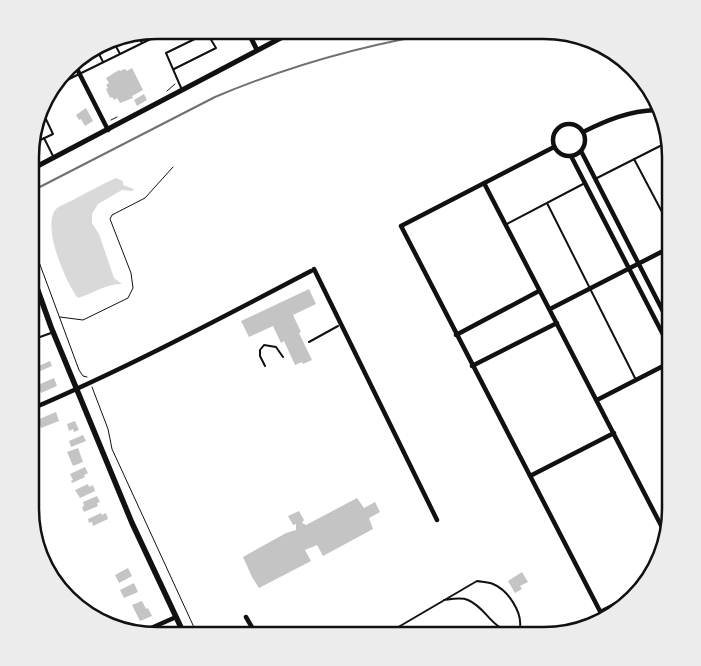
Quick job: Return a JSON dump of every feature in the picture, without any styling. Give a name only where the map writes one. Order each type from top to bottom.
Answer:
[{"type":"main road","points":[[39,293],[53,332],[132,523],[181,627]]},
{"type":"street","points":[[252,39],[257,50]]},
{"type":"street","points":[[39,166],[278,39]]},
{"type":"street","points":[[78,69],[108,130]]},
{"type":"street","points":[[583,132],[626,114],[653,110]]},
{"type":"street","points":[[573,124],[578,126],[583,132],[585,140],[581,151],[571,156],[563,155],[554,146],[554,133],[562,125],[573,124]]},
{"type":"street","points":[[554,146],[401,226],[600,611]]},
{"type":"street","points":[[581,151],[662,309]]},
{"type":"street","points":[[571,156],[662,333]]},
{"type":"street","points":[[484,183],[661,526]]},
{"type":"street","points":[[550,309],[662,252]]},
{"type":"street","points":[[39,406],[176,342],[313,270],[437,520]]},
{"type":"street","points":[[456,335],[540,291]]},
{"type":"street","points":[[472,366],[556,322]]},
{"type":"street","points":[[597,400],[662,367]]},
{"type":"street","points":[[530,476],[614,433]]},
{"type":"street","points":[[154,627],[176,617]]},
{"type":"street","points":[[246,617],[252,627]]},
{"type":"lane","points":[[67,81],[150,39]]},
{"type":"lane","points":[[182,90],[166,53],[195,39]]},
{"type":"lane","points":[[174,69],[216,48],[211,39]]},
{"type":"lane","points":[[116,46],[120,54]]},
{"type":"lane","points":[[99,54],[103,62]]},
{"type":"lane","points":[[40,140],[53,134],[45,118]]},
{"type":"lane","points":[[44,138],[54,158]]},
{"type":"lane","points":[[595,179],[662,145]]},
{"type":"lane","points":[[634,159],[662,212]]},
{"type":"lane","points":[[505,225],[585,183]]},
{"type":"lane","points":[[547,203],[636,380]]},
{"type":"lane","points":[[309,342],[338,326]]},
{"type":"lane","points":[[39,337],[53,332]]},
{"type":"lane","points":[[265,366],[260,356],[260,350],[264,345],[276,347],[283,356]]},
{"type":"lane","points":[[398,627],[477,581],[493,584],[503,591],[512,602],[520,617],[520,627]]},
{"type":"lane","points":[[444,600],[467,600],[499,627]]},
{"type":"lane","points":[[600,611],[614,604]]},
{"type":"path","points":[[60,317],[82,320],[128,298],[133,288],[130,273],[110,219],[112,215],[145,198],[173,167]]},
{"type":"path","points":[[39,261],[79,370],[83,376],[88,377],[95,392],[95,397],[108,428],[112,449],[194,627]]},
{"type":"shaded area","points":[[116,178],[123,181],[123,185],[134,189],[132,191],[122,190],[98,204],[92,214],[92,223],[99,234],[114,278],[122,284],[105,287],[78,298],[67,280],[57,253],[51,226],[53,216],[57,208]]},
{"type":"building","points":[[132,68],[143,90],[132,96],[133,98],[120,103],[117,98],[114,100],[112,97],[110,98],[106,89],[108,88],[106,85],[109,83],[106,78],[119,70],[125,69],[127,71]]},
{"type":"building","points":[[144,94],[147,100],[137,106],[134,100]]},
{"type":"building","points":[[86,108],[93,121],[85,126],[76,115]]},
{"type":"building","points":[[309,289],[316,304],[293,315],[312,360],[295,365],[284,341],[281,343],[273,326],[249,337],[241,321]]},
{"type":"building","points":[[50,361],[52,366],[39,372],[39,366]]},
{"type":"building","points":[[54,378],[57,386],[41,393],[39,385]]},
{"type":"building","points":[[56,412],[59,421],[41,428],[39,419]]},
{"type":"building","points":[[75,421],[79,430],[74,432],[73,429],[69,431],[67,424]]},
{"type":"building","points":[[83,435],[86,441],[71,447],[69,441]]},
{"type":"building","points":[[78,448],[83,462],[73,466],[67,452]]},
{"type":"building","points":[[85,467],[88,473],[84,475],[85,477],[72,483],[71,481],[73,480],[70,474]]},
{"type":"building","points":[[88,484],[89,487],[93,485],[95,491],[80,498],[75,490]]},
{"type":"building","points":[[97,496],[100,502],[97,503],[98,506],[84,512],[83,502]]},
{"type":"building","points":[[357,498],[364,508],[375,502],[380,512],[369,518],[373,529],[323,556],[317,545],[305,550],[311,561],[259,588],[243,557],[286,533],[296,530],[296,524],[293,525],[288,516],[299,511],[304,520],[302,523],[306,525]]},
{"type":"building","points":[[101,513],[102,515],[106,513],[108,519],[93,526],[92,522],[89,523],[88,519]]},
{"type":"building","points":[[128,568],[132,576],[119,583],[115,575]]},
{"type":"building","points":[[522,572],[528,582],[520,586],[522,589],[515,593],[508,581]]},
{"type":"building","points":[[134,583],[138,592],[124,598],[120,590]]},
{"type":"building","points":[[142,601],[152,616],[140,621],[132,605]]},
{"type":"railway","points":[[39,187],[215,97],[244,85],[331,56],[406,39]]}]
